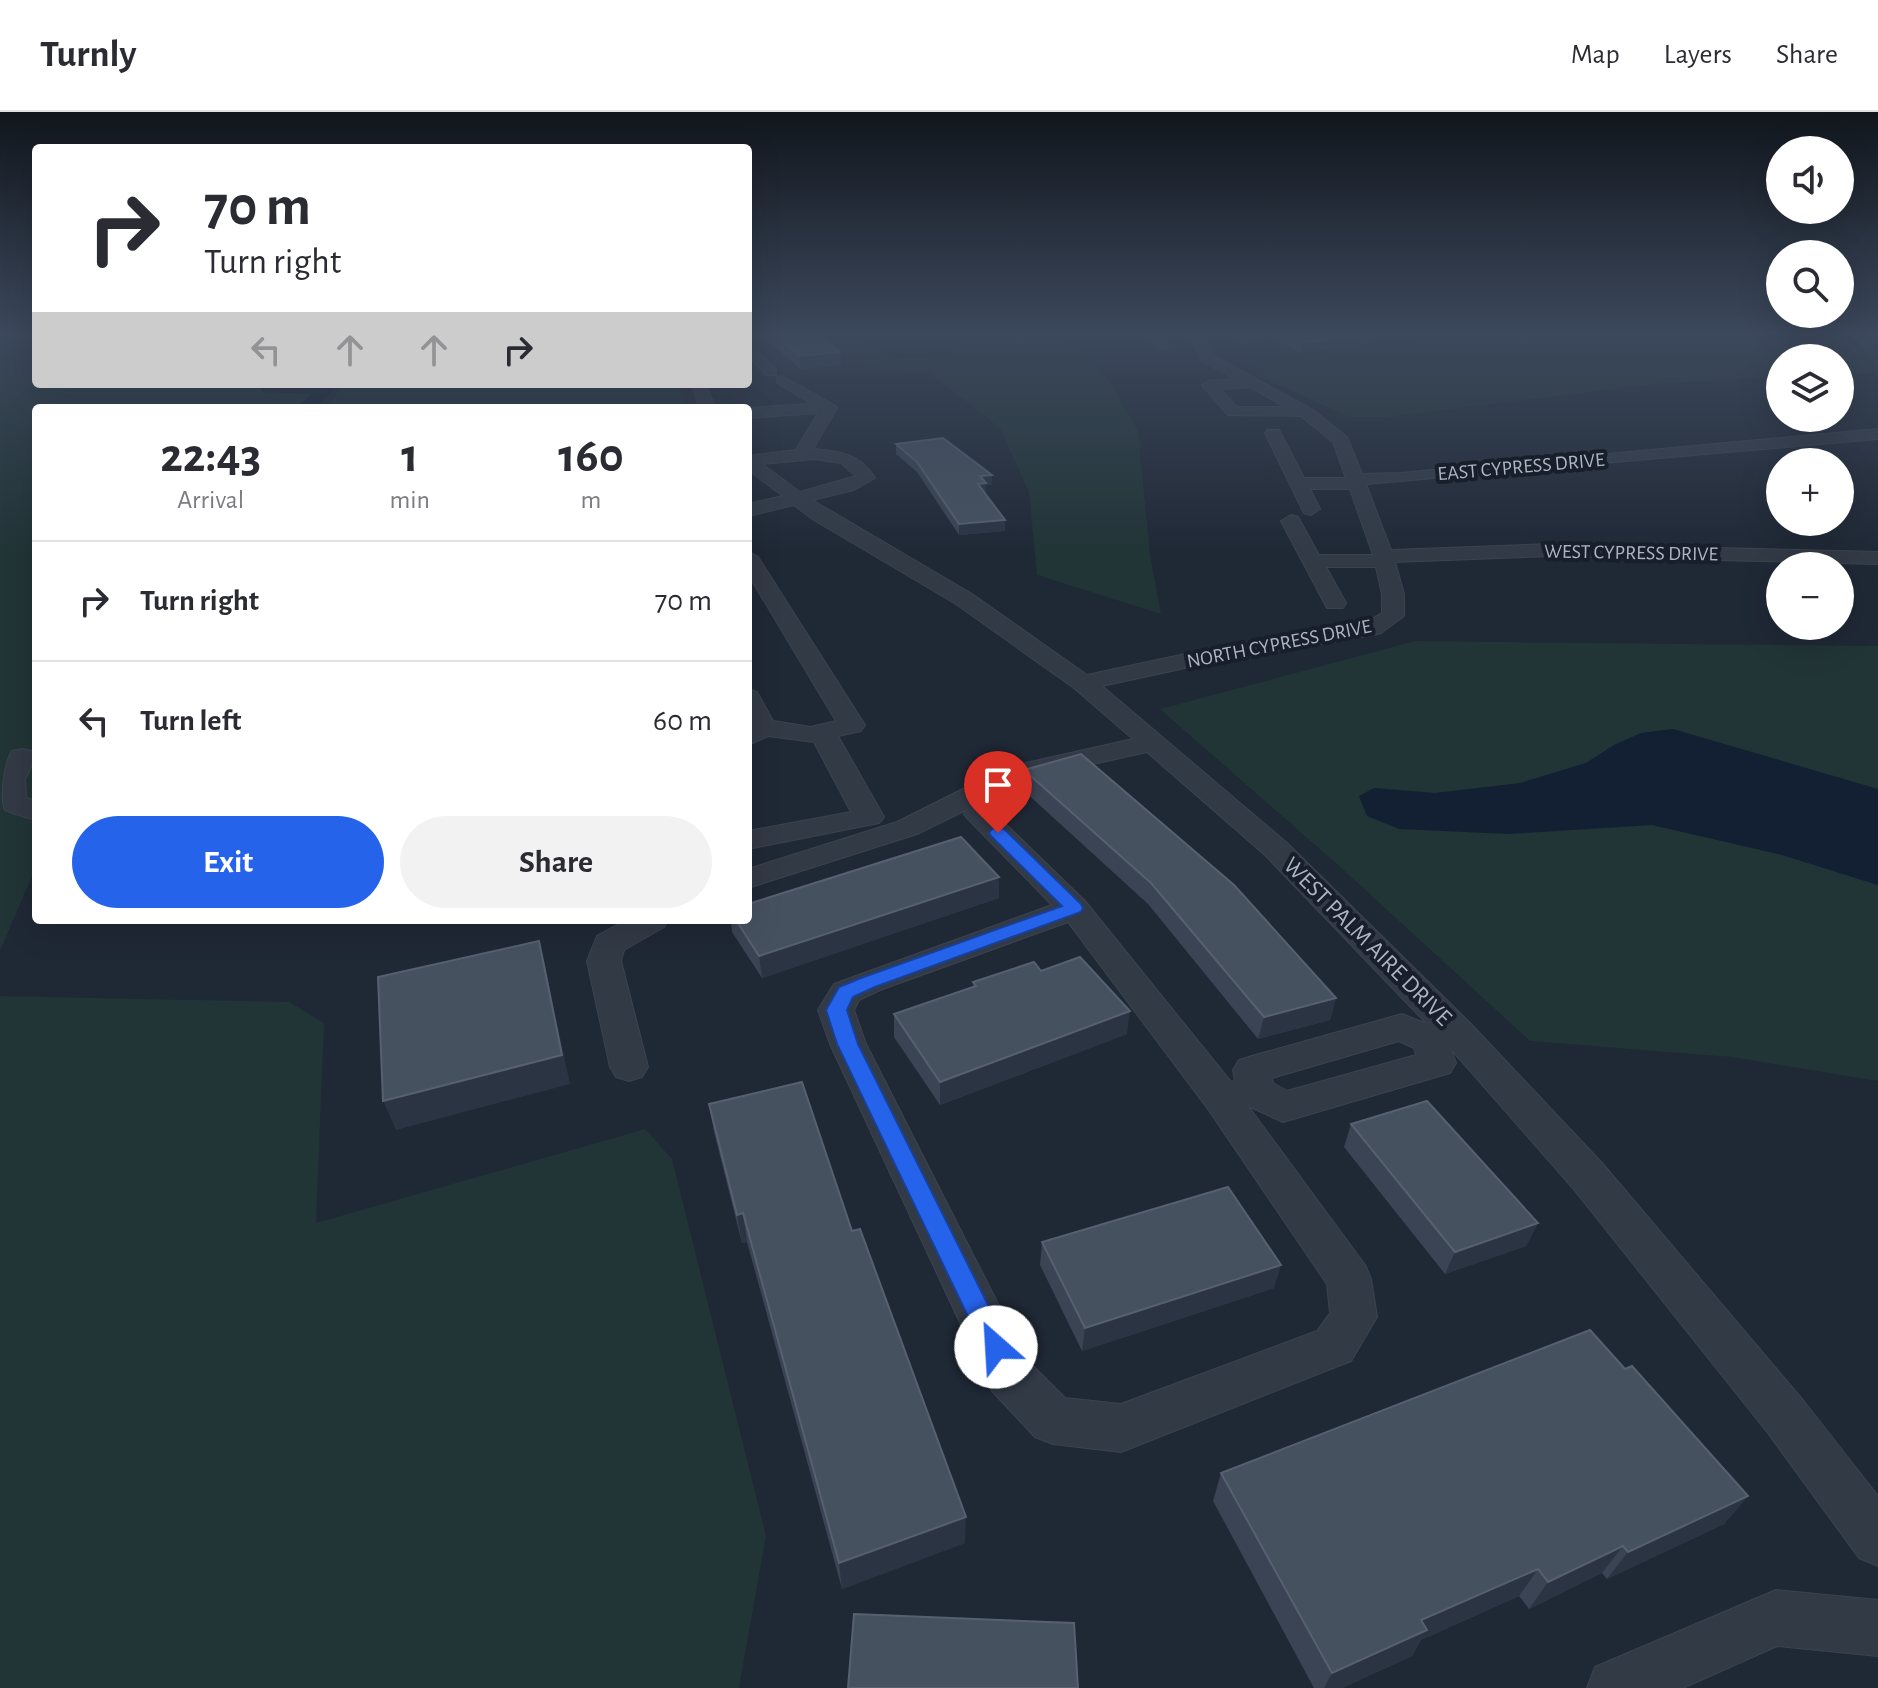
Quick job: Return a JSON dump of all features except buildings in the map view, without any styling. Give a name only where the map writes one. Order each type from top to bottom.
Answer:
[{"type":"street","points":[[752,413],[829,408]]},
{"type":"street","points":[[801,455],[829,408]]},
{"type":"street","points":[[1229,408],[1233,412],[1306,411]]},
{"type":"street","name":"NORTH CYPRESS DRIVE","points":[[1083,683],[1213,655],[1373,628],[1393,616],[1393,594],[1384,559],[1341,440],[1330,428],[1299,408]]},
{"type":"street","points":[[1273,433],[1311,509]]},
{"type":"street","name":"EAST CYPRESS DRIVE","points":[[1298,483],[1401,478],[1878,434]]},
{"type":"street","points":[[1832,437],[1868,452],[1854,453]]},
{"type":"street","points":[[752,461],[801,455],[847,458],[863,468],[866,478],[752,509]]},
{"type":"street","name":"WEST PALM AIRE DRIVE","points":[[752,465],[792,496],[964,599],[1083,683],[1276,849],[1444,1036],[1587,1175],[1785,1416],[1878,1539]]},
{"type":"street","points":[[752,499],[792,496]]},
{"type":"street","points":[[1291,521],[1335,603]]},
{"type":"street","points":[[1846,541],[1874,558]]},
{"type":"street","name":"WEST CYPRESS DRIVE","points":[[1312,561],[1552,550],[1874,558]]},
{"type":"street","points":[[752,563],[852,725],[811,735],[756,732]]},
{"type":"street","points":[[752,839],[869,817],[822,732]]},
{"type":"street","points":[[752,878],[907,828],[981,791],[1036,769],[1153,743]]},
{"type":"street","points":[[19,757],[9,778],[9,791],[14,803],[32,810]]},
{"type":"street","points":[[979,814],[1074,908],[1238,1095],[1349,1279],[1354,1317],[1334,1346],[1121,1428],[1053,1420],[1009,1375],[848,1044],[836,1010],[846,992],[868,982],[1074,908]]},
{"type":"street","points":[[629,1067],[604,961],[609,944],[645,924]]},
{"type":"street","points":[[1238,1095],[1283,1107],[1437,1063],[1444,1036]]},
{"type":"street","points":[[1616,1688],[1776,1618],[1878,1628]]},
{"type":"shaded area","points":[[0,408],[32,408],[32,876],[0,951]]},
{"type":"shaded area","points":[[974,408],[1124,408],[1138,431],[1150,554],[1161,614],[1037,575],[1029,492],[1000,428]]},
{"type":"shaded area","points":[[1328,408],[1465,408],[1388,417],[1349,417]]},
{"type":"shaded area","points":[[1415,641],[1878,646],[1878,1081],[1731,1057],[1530,1041],[1338,865],[1160,709]]},
{"type":"shaded area","points":[[0,996],[289,1002],[324,1023],[316,1223],[645,1129],[672,1159],[766,1536],[739,1688],[0,1688]]},
{"type":"water","points":[[1673,729],[1878,789],[1878,885],[1782,855],[1652,825],[1509,834],[1399,829],[1367,816],[1359,796],[1374,788],[1435,793],[1520,783],[1586,763],[1641,733]]},
{"type":"route","points":[[996,1347],[848,1044],[836,1010],[846,992],[868,982],[1074,908],[998,833]]}]
